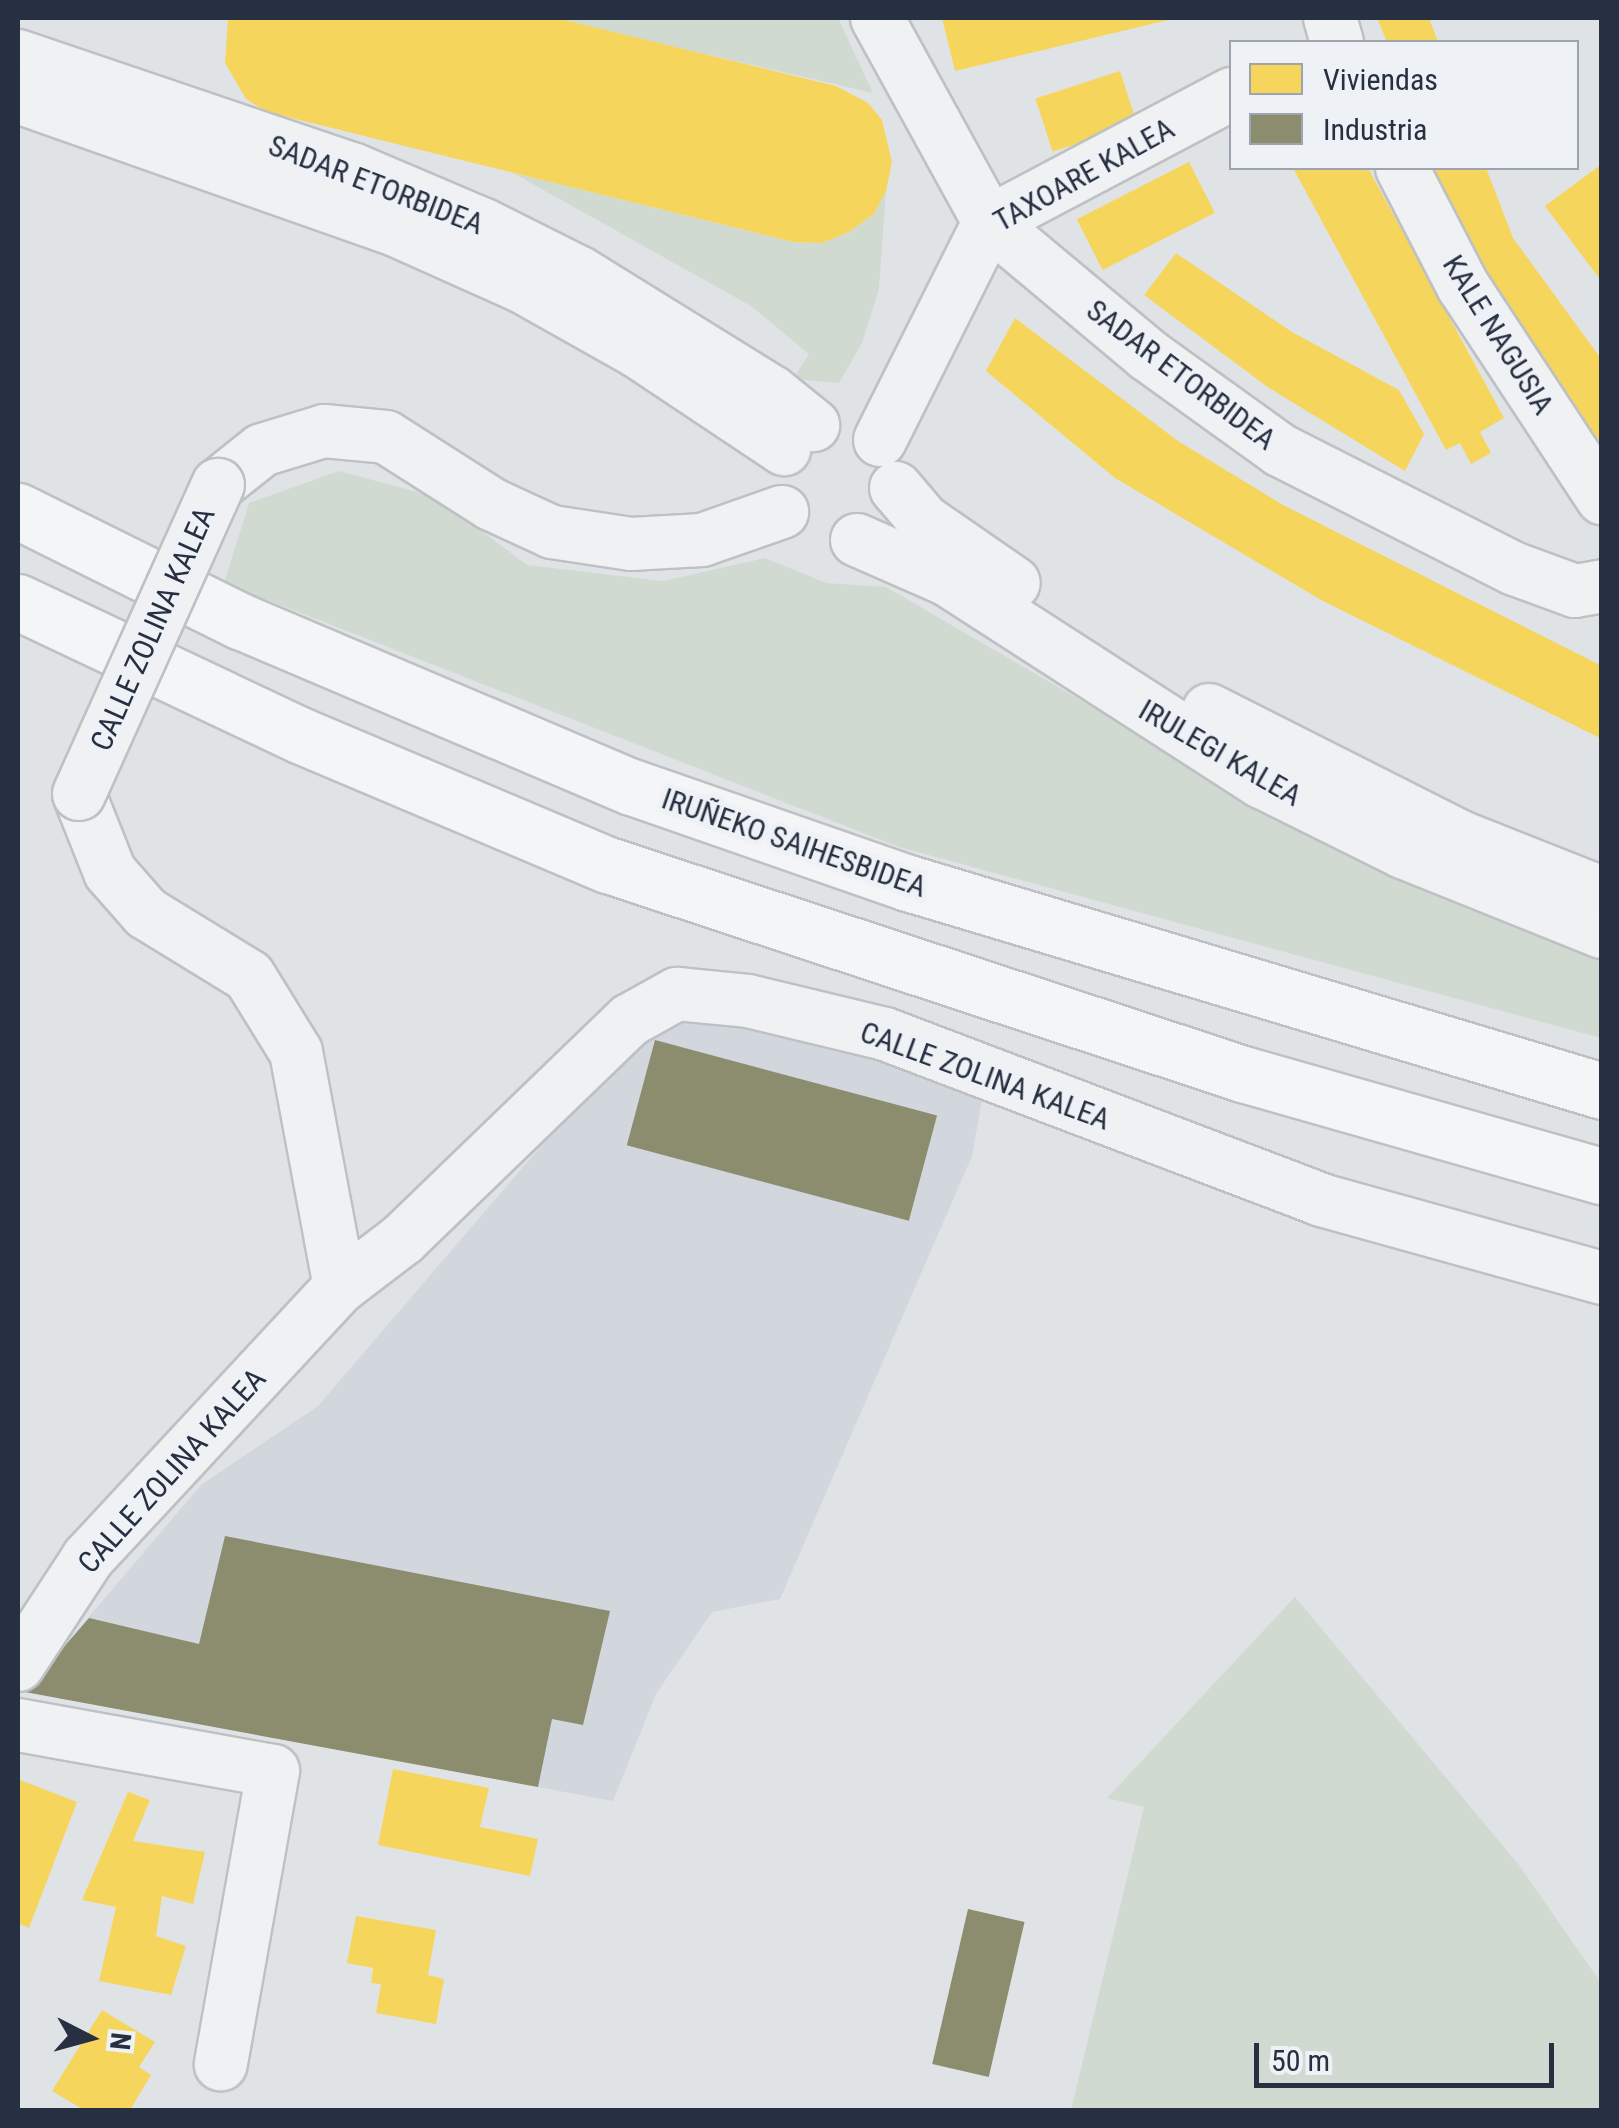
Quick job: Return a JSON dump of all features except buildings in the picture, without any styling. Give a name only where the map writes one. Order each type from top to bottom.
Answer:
[{"type":"highway","name":"IRUÑEKO SAIHESBIDEA","points":[[18,510],[240,622],[632,787],[908,883],[1602,1091]]},
{"type":"highway","points":[[18,602],[302,736],[608,865],[1342,1102],[1602,1176]]},
{"type":"highway","points":[[1433,1043],[1602,1075]]},
{"type":"highway","points":[[1342,1102],[1420,1158],[1602,1212]]},
{"type":"street","points":[[18,29],[38,18]]},
{"type":"street","name":"SADAR ETORBIDEA","points":[[877,18],[988,222],[1148,355],[1280,450],[1515,569],[1576,591],[1602,586]]},
{"type":"street","name":"SADAR ETORBIDEA","points":[[18,56],[352,169],[484,225],[580,273],[772,392],[798,437]]},
{"type":"street","name":"TAXOARE KALEA","points":[[888,464],[988,222],[1229,96]]},
{"type":"street","name":"SADAR ETORBIDEA","points":[[18,97],[391,228],[526,288],[798,437]]},
{"type":"street","name":"KALE NAGUSIA","points":[[1403,170],[1463,286],[1602,498]]},
{"type":"street","points":[[858,426],[888,464],[880,525],[857,540],[816,541],[782,512],[776,469],[798,437],[858,426]]},
{"type":"street","name":"CALLE ZOLINA KALEA","points":[[340,1288],[296,1052],[249,976],[146,913],[110,872],[79,794],[218,485],[262,450],[324,431],[386,437],[491,504],[552,532],[632,544],[702,540],[782,512]]},
{"type":"street","name":"IRULEGI KALEA","points":[[888,464],[924,521],[1111,652],[1254,736],[1458,836],[1602,892]]},
{"type":"street","name":"IRULEGI KALEA","points":[[857,540],[948,580],[1262,782],[1403,852],[1602,932]]},
{"type":"street","name":"CALLE ZOLINA KALEA","points":[[18,1666],[88,1558],[340,1288],[404,1239],[630,1020],[677,994],[748,1001],[885,1034],[1321,1200],[1602,1278]]},
{"type":"street","points":[[18,1724],[273,1772],[221,2064]]},
{"type":"shaded area","points":[[549,18],[838,18],[873,93]]},
{"type":"shaded area","points":[[513,173],[793,242],[822,243],[849,232],[874,214],[886,191],[879,289],[862,343],[839,383],[793,379],[809,354],[751,306]]},
{"type":"shaded area","points":[[339,471],[436,497],[527,565],[663,581],[765,558],[826,583],[886,587],[1285,819],[1433,895],[1601,962],[1601,1038],[899,847],[224,583],[249,503]]},
{"type":"shaded area","points":[[674,1016],[782,1023],[922,1069],[982,1100],[972,1156],[780,1599],[712,1612],[656,1694],[613,1801],[25,1692],[201,1485],[318,1406],[638,1033]]},
{"type":"shaded area","points":[[1295,1597],[1519,1865],[1601,1983],[1601,2110],[1071,2110],[1144,1807],[1107,1798]]}]
